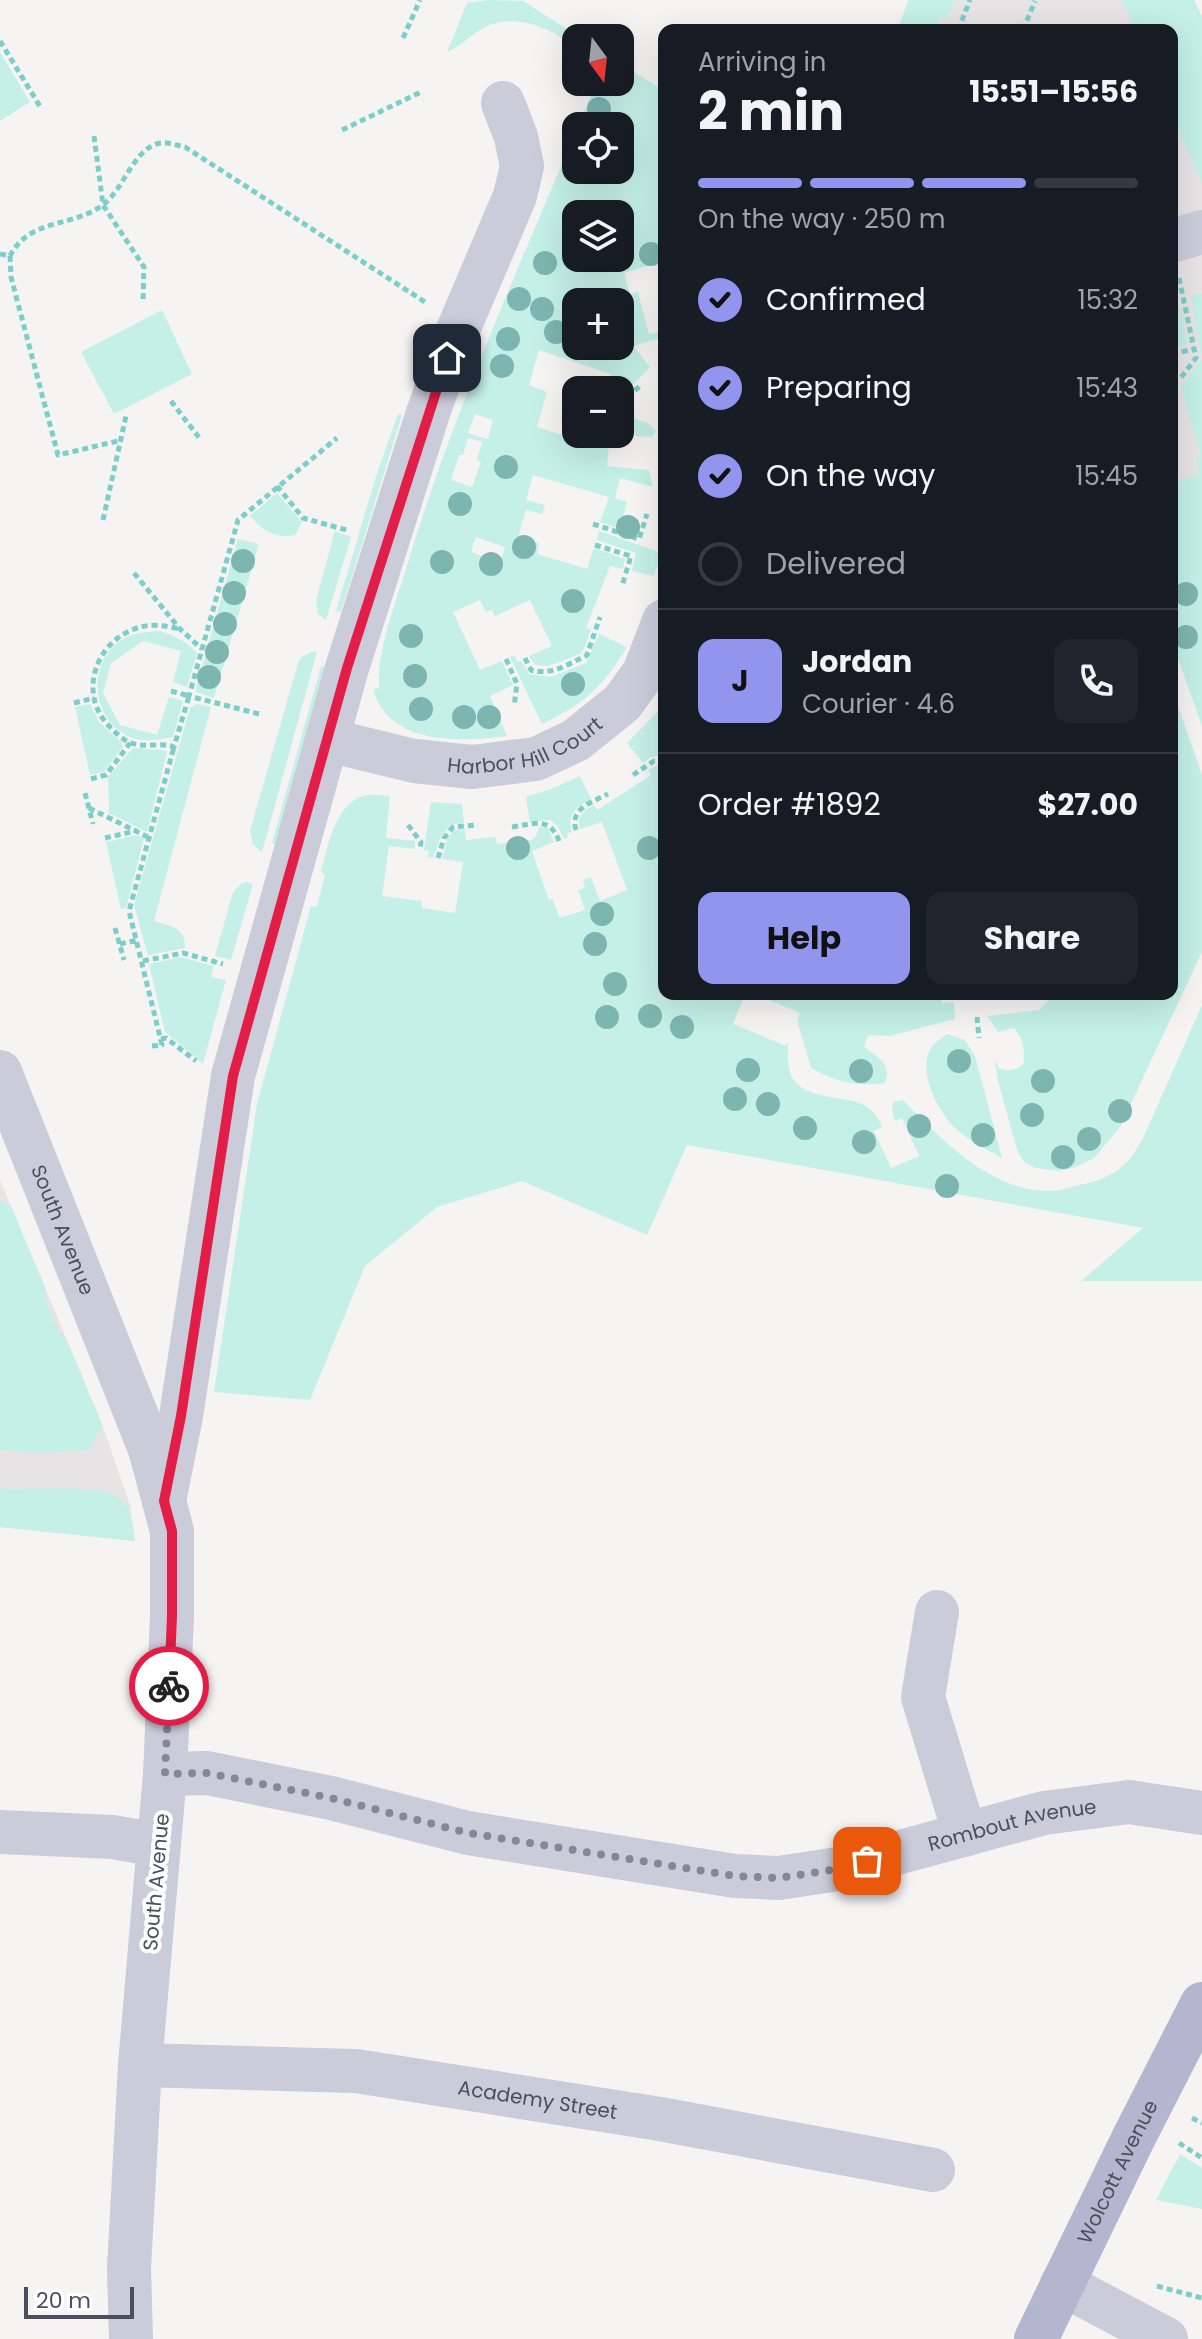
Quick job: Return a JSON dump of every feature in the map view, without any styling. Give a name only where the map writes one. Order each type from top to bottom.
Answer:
[{"type":"main road","name":"Wolcott Avenue","points":[[1036,2339],[1202,2004]]},
{"type":"street","points":[[164,1501],[181,1416],[233,1076],[361,621],[439,379],[515,196],[522,166],[516,137],[503,103]]},
{"type":"street","points":[[1178,254],[1202,232]]},
{"type":"street","name":"Harbor Hill Court","points":[[328,740],[414,761],[472,767],[536,759],[576,740],[622,703],[644,673],[658,637]]},
{"type":"street","name":"South Avenue","points":[[0,1072],[150,1449],[172,1531],[172,1616],[165,1774],[140,2065],[129,2268],[131,2339]]},
{"type":"street","points":[[937,1612],[923,1697],[965,1835]]},
{"type":"street","name":"Rombout Avenue","points":[[165,1774],[207,1773],[331,1798],[468,1833],[735,1876],[779,1878],[838,1869],[1044,1813],[1129,1802],[1202,1813]]},
{"type":"street","points":[[0,1832],[112,1837],[159,1845]]},
{"type":"street","name":"Academy Street","points":[[140,2065],[356,2071],[660,2119],[933,2170]]},
{"type":"street","points":[[1062,2284],[1166,2339]]},
{"type":"path","points":[[403,38],[419,0]]},
{"type":"path","points":[[960,24],[970,0]]},
{"type":"path","points":[[1025,24],[1035,1]]},
{"type":"path","points":[[0,41],[41,108]]},
{"type":"path","points":[[342,130],[421,92]]},
{"type":"path","points":[[94,136],[103,205],[144,267],[143,300]]},
{"type":"path","points":[[122,440],[58,455],[11,277],[10,256],[18,242],[33,232],[80,218],[103,205],[120,189],[131,166],[147,147],[165,142],[185,147],[436,309]]},
{"type":"path","points":[[0,254],[10,256]]},
{"type":"path","points":[[1178,272],[1196,358],[1180,379]]},
{"type":"path","points":[[1178,353],[1194,349]]},
{"type":"path","points":[[634,391],[641,385]]},
{"type":"path","points":[[171,401],[200,439]]},
{"type":"path","points":[[103,520],[126,416]]},
{"type":"path","points":[[152,1046],[162,1045],[129,911],[238,520],[337,438]]},
{"type":"path","points":[[277,486],[303,518],[355,533]]},
{"type":"path","points":[[593,524],[639,539],[647,514]]},
{"type":"path","points":[[595,545],[631,556],[622,586]]},
{"type":"path","points":[[134,573],[180,629],[202,649]]},
{"type":"path","points":[[525,658],[531,670],[537,672],[550,671],[587,655],[600,617]]},
{"type":"path","points":[[174,747],[130,743],[102,720],[92,683],[96,664],[106,648],[123,634],[140,627],[161,625],[180,629]]},
{"type":"path","points":[[506,659],[517,684],[514,706]]},
{"type":"path","points":[[171,691],[259,714]]},
{"type":"path","points":[[74,703],[94,698]]},
{"type":"path","points":[[91,779],[106,775],[130,743]]},
{"type":"path","points":[[633,775],[658,761]]},
{"type":"path","points":[[85,793],[93,824]]},
{"type":"path","points":[[576,830],[574,818],[577,811],[608,794]]},
{"type":"path","points":[[89,808],[148,837]]},
{"type":"path","points":[[512,827],[545,823],[551,826],[559,841]]},
{"type":"path","points":[[408,825],[421,842],[420,850]]},
{"type":"path","points":[[438,858],[444,838],[453,827],[478,825]]},
{"type":"path","points":[[105,838],[136,831]]},
{"type":"path","points":[[115,928],[124,960]]},
{"type":"path","points":[[120,944],[137,940]]},
{"type":"path","points":[[143,961],[183,953],[234,967]]},
{"type":"path","points":[[135,973],[145,971]]},
{"type":"path","points":[[977,1017],[979,1038]]},
{"type":"path","points":[[161,1039],[166,1038],[206,1069]]},
{"type":"path","points":[[1192,2118],[1202,2123]]},
{"type":"path","points":[[1179,2143],[1202,2158]]},
{"type":"shaded area","points":[[909,0],[1194,0],[1202,17],[1202,559],[1178,551],[1178,24],[899,24]]},
{"type":"shaded area","points":[[0,1180],[102,1424],[130,1505],[135,1541],[0,1527]]},
{"type":"green space","points":[[909,0],[955,0],[947,18],[940,16],[937,24],[899,24]]},
{"type":"green space","points":[[1122,0],[1194,0],[1202,17],[1202,183],[1178,129],[1178,24],[1132,24]]},
{"type":"green space","points":[[523,1],[562,26],[562,38],[528,23],[503,22],[478,31],[447,52],[467,3]]},
{"type":"green space","points":[[0,52],[30,102],[0,121]]},
{"type":"green space","points":[[634,72],[658,86],[658,263],[634,270],[634,200],[562,200],[562,272],[627,272],[624,273],[628,288],[562,288],[562,358],[539,350],[529,385],[547,392],[537,427],[562,435],[562,448],[609,448],[607,466],[649,470],[653,487],[620,478],[615,498],[627,502],[622,521],[638,526],[635,534],[600,522],[609,497],[533,475],[526,500],[545,505],[542,514],[526,510],[518,537],[539,543],[537,554],[587,569],[594,548],[625,559],[623,569],[610,566],[586,628],[591,630],[582,653],[547,666],[535,665],[529,656],[552,646],[530,600],[495,616],[492,610],[486,612],[480,600],[453,612],[480,670],[502,661],[513,685],[490,696],[507,736],[449,739],[410,731],[381,708],[373,689],[379,688],[381,658],[388,628],[424,513],[485,348],[562,164],[562,184],[634,184],[634,112],[584,112],[591,96],[634,96]],"holes":[[[475,414],[493,420],[488,439],[468,433]],[[468,438],[482,442],[477,460],[481,462],[472,487],[451,480]],[[476,537],[505,547],[500,563],[471,552]]]},
{"type":"green space","points":[[638,292],[649,334],[658,332],[658,339],[634,346],[634,293]]},
{"type":"green space","points":[[1202,293],[1202,359],[1191,295]]},
{"type":"green space","points":[[1178,305],[1188,343],[1178,347]]},
{"type":"green space","points":[[162,310],[192,374],[114,414],[81,352]]},
{"type":"green space","points":[[634,347],[650,367],[634,384],[634,376],[611,374],[569,360],[634,360]]},
{"type":"green space","points":[[1202,359],[1202,726],[1178,659],[1178,481],[1200,474],[1196,458],[1201,456],[1181,387]]},
{"type":"green space","points":[[398,414],[402,415],[341,612],[336,611],[377,473]]},
{"type":"green space","points":[[634,418],[648,423],[656,431],[652,437],[636,436]]},
{"type":"green space","points":[[277,493],[302,522],[295,535],[281,536],[270,532],[250,516]]},
{"type":"green space","points":[[335,531],[351,537],[326,620],[318,614],[316,600]]},
{"type":"green space","points":[[599,531],[658,552],[654,576],[632,571],[636,553],[597,540]]},
{"type":"green space","points":[[238,539],[259,544],[214,698],[196,692],[196,688]]},
{"type":"green space","points":[[160,631],[180,639],[197,653],[187,687],[173,682],[181,651],[143,641],[111,663],[103,693],[120,725],[157,735],[169,697],[183,701],[173,737],[136,739],[121,732],[110,721],[102,708],[98,678],[102,663],[123,639]]},
{"type":"green space","points":[[599,634],[627,647],[591,693],[542,724],[510,657],[514,655],[518,662],[521,660],[529,674],[551,677],[586,663]]},
{"type":"green space","points":[[317,652],[262,852],[253,845],[250,831],[298,663],[301,657]]},
{"type":"green space","points":[[321,666],[325,667],[276,844],[272,843]]},
{"type":"green space","points":[[90,704],[99,722],[123,744],[104,772],[90,775],[75,707]]},
{"type":"green space","points":[[197,704],[211,707],[154,921],[180,932],[185,948],[148,955],[134,905],[190,708]]},
{"type":"green space","points":[[1178,706],[1202,775],[1202,952],[1120,1127],[1094,1158],[1059,1171],[1036,1168],[1024,1162],[1017,1150],[995,1060],[999,1068],[1005,1070],[1023,1065],[1022,1041],[1014,1028],[998,1032],[987,1016],[1039,1010],[1049,1000],[1178,1000]]},
{"type":"green space","points":[[658,711],[658,756],[643,763],[627,743]]},
{"type":"green space","points":[[133,748],[167,752],[147,832],[109,813],[108,777]]},
{"type":"green space","points":[[656,766],[658,1000],[743,1000],[733,1024],[786,1046],[788,1042],[789,1068],[793,1079],[801,1087],[857,1102],[872,1111],[882,1127],[874,1131],[891,1168],[919,1156],[902,1118],[895,1121],[892,1111],[893,1102],[903,1100],[950,1146],[987,1173],[1007,1183],[1053,1191],[1111,1175],[1132,1156],[1144,1136],[1202,1005],[1202,1281],[1081,1281],[1143,1228],[687,1145],[647,1235],[522,1181],[437,1207],[365,1266],[310,1400],[214,1392],[257,1104],[311,906],[317,907],[327,850],[341,814],[358,798],[390,796],[386,838],[415,841],[415,849],[389,846],[382,896],[422,901],[422,908],[455,913],[463,862],[442,859],[447,839],[454,830],[465,829],[466,840],[496,837],[497,844],[532,840],[539,827],[548,828],[554,842],[532,851],[549,900],[552,899],[560,918],[585,910],[578,890],[585,888],[583,880],[591,877],[600,901],[627,890],[602,822],[580,829],[579,820],[581,814],[594,805],[597,810],[651,775],[648,770]]},
{"type":"green space","points":[[580,776],[591,799],[571,816],[572,832],[567,834],[568,838],[564,839],[557,825],[550,820],[530,822],[526,797]]},
{"type":"green space","points":[[431,802],[462,804],[464,823],[452,824],[441,836],[433,858],[428,857],[429,851],[424,850]]},
{"type":"green space","points":[[136,835],[144,838],[126,908],[121,909],[106,842]]},
{"type":"green space","points":[[247,882],[253,884],[231,960],[215,956],[233,892]]},
{"type":"green space","points":[[181,957],[214,966],[211,977],[226,980],[203,1064],[165,1032],[149,964]]},
{"type":"green space","points":[[769,1000],[942,1000],[942,1003],[954,1002],[955,1019],[889,1036],[868,1035],[864,1047],[882,1062],[887,1076],[885,1083],[856,1084],[829,1077],[811,1068],[797,1020],[800,1013]]},
{"type":"green space","points":[[947,1034],[965,1040],[975,1056],[1002,1158],[959,1132],[935,1100],[927,1077],[928,1055],[933,1044]]},
{"type":"green space","points":[[0,1201],[11,1206],[46,1290],[44,1295],[56,1326],[66,1339],[102,1424],[89,1449],[39,1453],[0,1449]]},
{"type":"green space","points":[[0,1489],[100,1491],[117,1497],[128,1509],[135,1541],[0,1527]]},
{"type":"green space","points":[[1180,2154],[1202,2168],[1202,2209],[1156,2200]]},
{"type":"way so far","points":[[169,1686],[165,1774],[207,1773],[331,1798],[468,1833],[735,1876],[779,1878],[867,1861]]},
{"type":"route","points":[[169,1686],[172,1531],[164,1501],[181,1416],[233,1076],[347,668],[447,358]]}]
